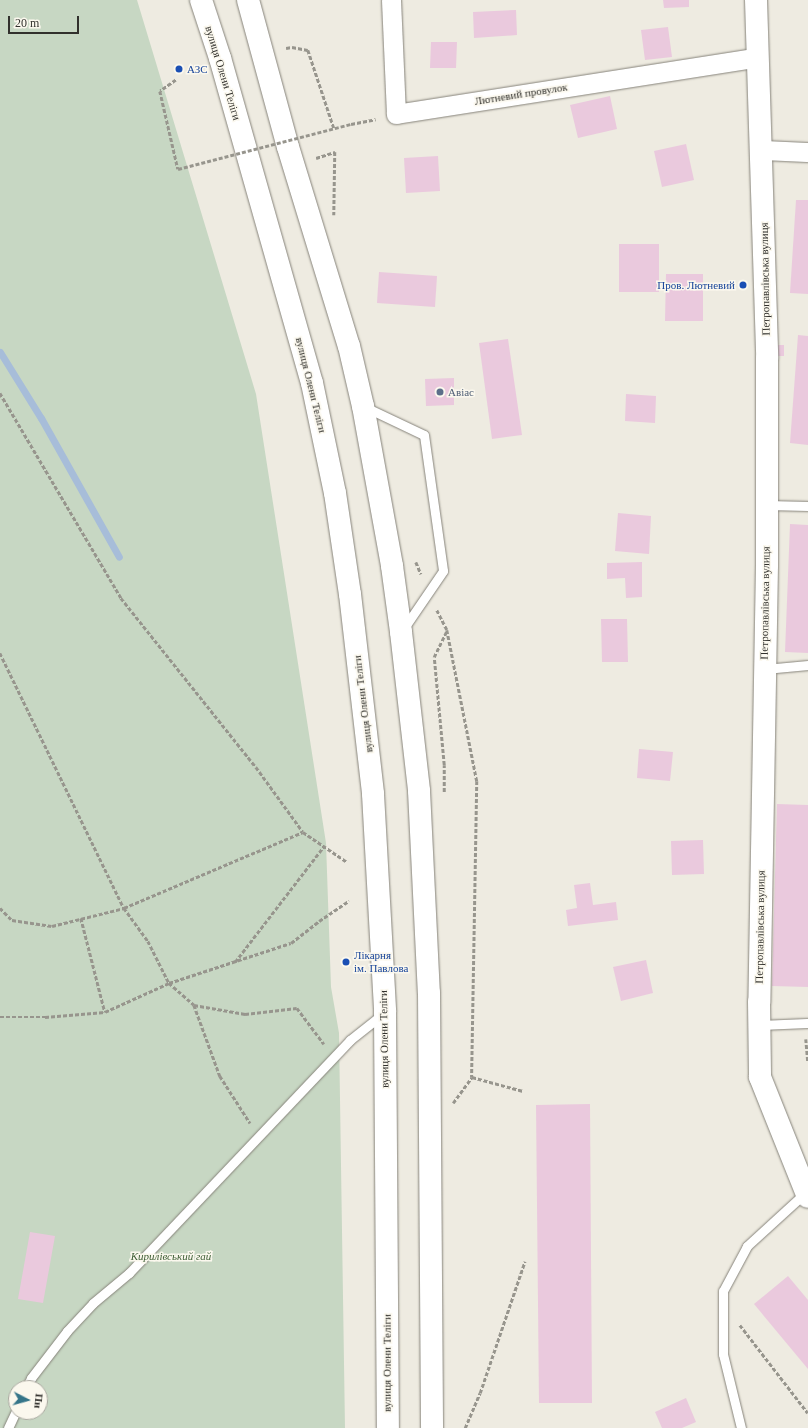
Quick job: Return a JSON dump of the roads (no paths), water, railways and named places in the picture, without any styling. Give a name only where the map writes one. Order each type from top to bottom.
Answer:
[{"type":"main road","name":"вулиця Олени Теліги","points":[[201,0],[220,58],[312,383],[335,493],[350,594],[373,794],[385,1012],[388,1428]]},
{"type":"main road","points":[[248,0],[288,147],[349,346],[363,406],[392,566],[401,632],[420,791],[429,993],[432,1428]]},
{"type":"main road","name":"Петропавлівська вулиця","points":[[756,0],[762,150],[767,358],[767,505],[759,1025],[760,1077],[807,1195]]},
{"type":"street","name":"Лютневий провулок","points":[[391,0],[396,114],[758,57]]},
{"type":"street","points":[[762,150],[808,152]]},
{"type":"lane","points":[[363,406],[424,435],[443,571],[401,632]]},
{"type":"lane","points":[[767,505],[808,506]]},
{"type":"lane","points":[[764,669],[808,664]]},
{"type":"lane","points":[[30,1380],[68,1331],[93,1304],[129,1274],[350,1040],[385,1012]]},
{"type":"lane","points":[[759,1025],[806,1023]]},
{"type":"lane","points":[[741,1428],[723,1354],[723,1292],[747,1246],[807,1195]]},
{"type":"waterway","points":[[0,352],[41,418],[119,557]]},
{"type":"place","name":"АЗС","points":[[179,69]]},
{"type":"place","name":"Пров. Лютневий","points":[[743,285]]},
{"type":"place","name":"Авіас","points":[[440,392]]},
{"type":"place","name":"Лікарня ім. Павлова","points":[[346,962]]},
{"type":"park label","name":"Кирилівський гай","points":[[171,1256]]}]
